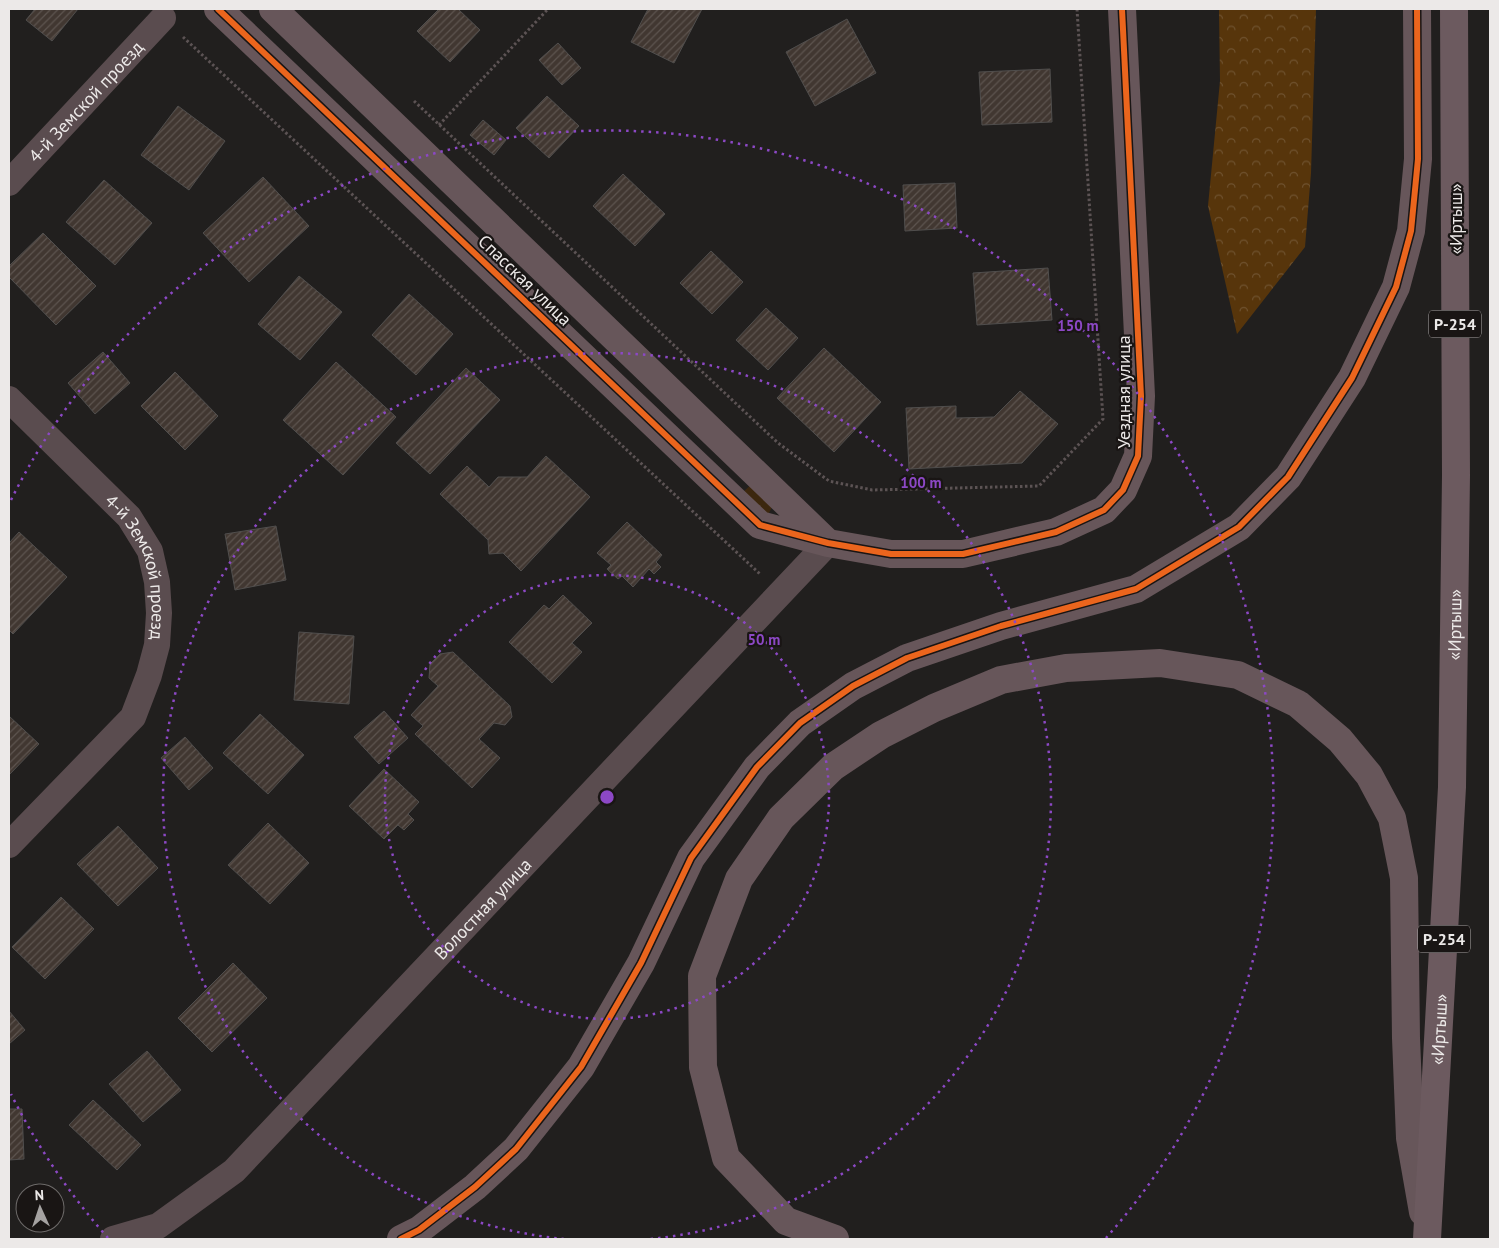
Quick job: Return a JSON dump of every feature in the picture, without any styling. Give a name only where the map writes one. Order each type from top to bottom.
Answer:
[{"type":"highway","name":"«Иртыш»","points":[[1428,1237],[1452,787],[1456,475],[1454,9]]},
{"type":"street","name":"Спасская улица","points":[[218,9],[760,525],[828,543]]},
{"type":"street","name":"Спасская улица","points":[[273,9],[828,543]]},
{"type":"street","name":"Уездная улица","points":[[828,543],[891,554],[962,554],[1056,532],[1104,510],[1123,490],[1138,456],[1141,396],[1122,9]]},
{"type":"street","points":[[401,1239],[419,1230],[475,1187],[516,1149],[581,1067],[641,963],[690,858],[758,767],[800,723],[853,686],[906,658],[1001,626],[1136,589],[1239,527],[1288,477],[1352,378],[1396,287],[1408,240],[1418,158],[1417,9]]},
{"type":"street","name":"4-й Земской проезд","points":[[9,183],[163,18]]},
{"type":"street","name":"4-й Земской проезд","points":[[9,398],[129,517],[150,552],[157,582],[160,613],[155,652],[133,717],[9,845]]},
{"type":"street","name":"Волостная улица","points":[[113,1239],[158,1226],[234,1171],[828,543]]},
{"type":"street","points":[[835,1239],[786,1220],[726,1158],[703,1067],[702,976],[739,879],[781,818],[834,767],[881,734],[916,716],[1001,680],[1066,668],[1160,664],[1238,675],[1298,704],[1340,740],[1369,775],[1392,818],[1404,878],[1406,1038],[1410,1138],[1428,1237]]},
{"type":"path","points":[[439,125],[548,9]]},
{"type":"path","points":[[410,97],[778,443],[829,481],[872,490],[1039,486],[1103,419],[1077,9]]},
{"type":"path","points":[[163,18],[780,593]]},
{"type":"green space","points":[[1219,9],[1316,9],[1311,173],[1305,247],[1237,334],[1208,206],[1220,81]]},
{"type":"green space","points":[[754,482],[773,505],[769,513],[765,514],[741,494]]},
{"type":"building","points":[[35,9],[78,9],[52,41],[26,20]]},
{"type":"building","points":[[439,9],[458,9],[480,30],[450,62],[417,31]]},
{"type":"building","points":[[648,9],[702,9],[674,63],[631,42]]},
{"type":"building","points":[[847,19],[876,73],[815,106],[786,52]]},
{"type":"building","points":[[558,43],[581,68],[562,85],[539,60]]},
{"type":"building","points":[[1050,69],[1052,122],[982,125],[979,72]]},
{"type":"building","points":[[547,96],[579,126],[549,158],[516,128]]},
{"type":"building","points":[[178,106],[225,141],[189,190],[141,155]]},
{"type":"building","points":[[483,120],[506,140],[494,155],[470,135]]},
{"type":"building","points":[[623,174],[665,214],[635,246],[593,206]]},
{"type":"building","points":[[263,177],[309,226],[249,282],[203,233]]},
{"type":"building","points":[[104,180],[152,223],[115,265],[66,222]]},
{"type":"building","points":[[955,183],[957,228],[905,231],[903,185]]},
{"type":"building","points":[[43,233],[96,286],[56,325],[9,277],[9,266]]},
{"type":"building","points":[[711,251],[743,282],[712,314],[680,283]]},
{"type":"building","points":[[1048,268],[1052,320],[977,325],[973,273]]},
{"type":"building","points":[[299,276],[342,312],[300,360],[258,324]]},
{"type":"building","points":[[409,294],[453,334],[416,375],[372,335]]},
{"type":"building","points":[[766,308],[798,338],[768,370],[736,340]]},
{"type":"building","points":[[824,348],[881,402],[834,452],[777,398]]},
{"type":"building","points":[[103,352],[130,383],[95,414],[68,383]]},
{"type":"building","points":[[336,362],[396,417],[343,475],[283,420]]},
{"type":"building","points":[[466,368],[500,400],[430,474],[396,443]]},
{"type":"building","points":[[175,372],[218,416],[185,450],[141,406]]},
{"type":"building","points":[[1020,391],[1058,424],[1022,463],[909,469],[906,408],[956,406],[956,418],[994,417]]},
{"type":"building","points":[[546,456],[590,497],[521,571],[503,553],[489,554],[488,540],[440,494],[467,466],[489,487],[498,477],[527,477]]},
{"type":"building","points":[[627,522],[662,555],[656,562],[661,567],[654,574],[649,569],[633,587],[622,576],[618,579],[607,569],[611,565],[597,553]]},
{"type":"building","points":[[276,526],[286,580],[235,590],[225,534]]},
{"type":"building","points":[[19,532],[67,577],[13,634],[9,630],[9,543]]},
{"type":"building","points":[[563,595],[592,623],[572,643],[582,652],[552,683],[509,642],[544,605],[549,609]]},
{"type":"building","points":[[299,632],[354,636],[349,704],[294,700]]},
{"type":"building","points":[[453,652],[510,706],[512,717],[505,725],[494,723],[479,739],[500,758],[472,788],[415,734],[423,726],[411,715],[438,686],[429,678],[430,664],[440,654]]},
{"type":"building","points":[[384,711],[408,738],[379,764],[354,737]]},
{"type":"building","points":[[260,714],[304,755],[268,794],[223,753]]},
{"type":"building","points":[[9,716],[39,744],[9,775]]},
{"type":"building","points":[[185,737],[213,768],[189,790],[161,758]]},
{"type":"building","points":[[384,769],[419,802],[408,814],[414,820],[404,830],[398,825],[384,839],[349,806]]},
{"type":"building","points":[[268,823],[309,863],[270,904],[228,865]]},
{"type":"building","points":[[118,826],[158,868],[118,906],[77,864]]},
{"type":"building","points":[[61,897],[94,929],[45,979],[12,947]]},
{"type":"building","points":[[233,963],[267,998],[212,1052],[178,1018]]},
{"type":"building","points":[[9,1011],[25,1030],[9,1044]]},
{"type":"building","points":[[147,1051],[181,1090],[143,1122],[109,1084]]},
{"type":"building","points":[[93,1100],[141,1145],[117,1170],[69,1125]]},
{"type":"building","points":[[9,1109],[22,1109],[24,1159],[9,1160]]},
{"type":"cycle path","points":[[218,9],[760,525],[828,543],[891,554],[963,554],[1056,532],[1104,510],[1123,490],[1138,456],[1141,396],[1122,9]]},
{"type":"cycle path","points":[[401,1239],[419,1230],[475,1187],[516,1149],[581,1067],[641,963],[691,858],[757,767],[800,723],[853,686],[907,658],[1001,626],[1136,589],[1239,527],[1288,477],[1352,378],[1396,287],[1411,231],[1418,159],[1417,9]]}]
